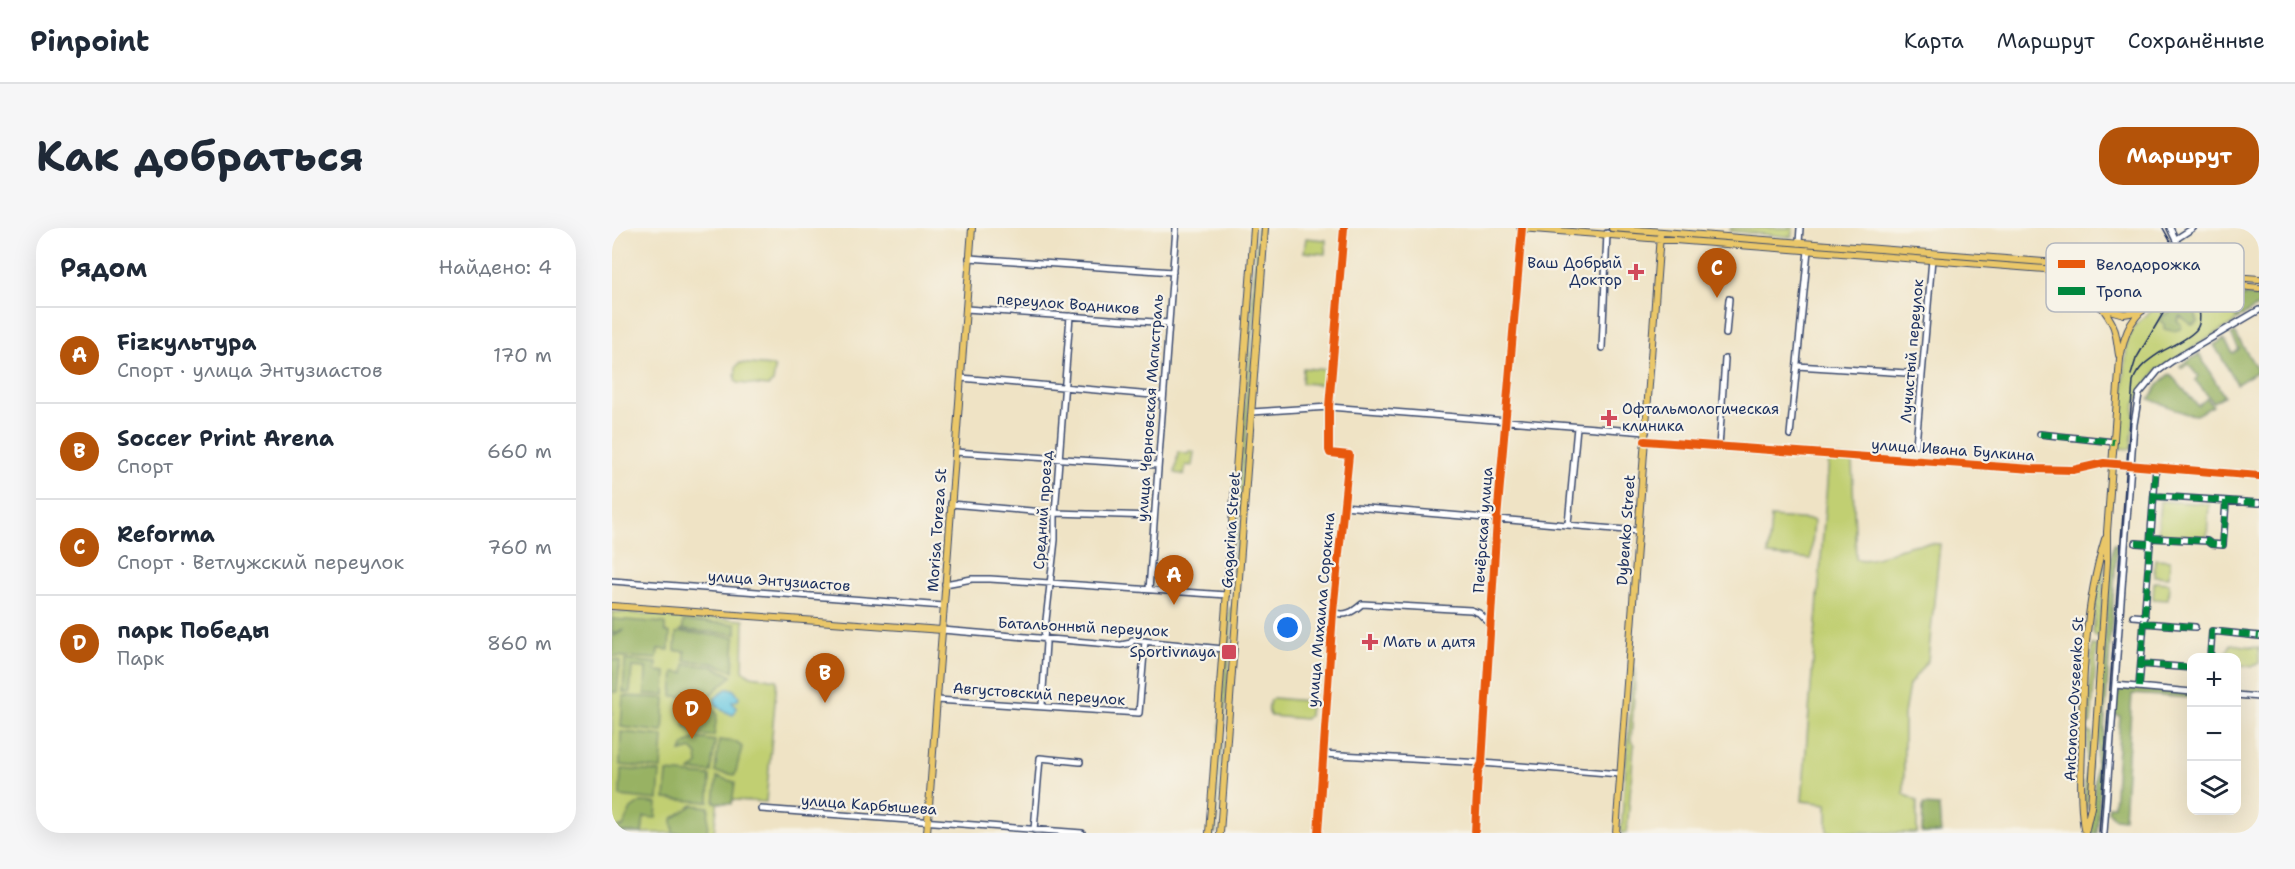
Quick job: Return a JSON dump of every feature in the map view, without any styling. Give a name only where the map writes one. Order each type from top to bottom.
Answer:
[{"type":"main road","name":"Morisa Toreza St","points":[[927,833],[972,228]]},
{"type":"main road","name":"Gagarina Street","points":[[1209,833],[1254,228]]},
{"type":"main road","name":"Gagarina Street","points":[[1220,833],[1265,228]]},
{"type":"main road","points":[[1521,228],[1660,233],[2046,262]]},
{"type":"main road","points":[[1660,233],[1808,250],[2046,269]]},
{"type":"main road","name":"Dybenko Street","points":[[1616,833],[1660,233]]},
{"type":"main road","points":[[2244,279],[2259,279]]},
{"type":"main road","points":[[2244,285],[2259,288]]},
{"type":"main road","name":"Antonova-Ovseenko St","points":[[2104,312],[2112,323],[2120,359]]},
{"type":"main road","points":[[2114,312],[2130,314],[2139,312]]},
{"type":"main road","name":"Antonova-Ovseenko St","points":[[2085,833],[2091,807],[2120,359],[2129,328],[2142,312]]},
{"type":"main road","name":"Antonova-Ovseenko St","points":[[2085,833],[2080,806],[2087,646],[2098,561],[2107,532]]},
{"type":"main road","points":[[1227,595],[1238,596]]},
{"type":"main road","points":[[612,606],[942,630]]},
{"type":"main road","points":[[2087,646],[2096,642],[2101,650]]},
{"type":"main road","points":[[2082,721],[2088,728],[2096,722]]},
{"type":"street","name":"улица Черновская Магистраль","points":[[1149,590],[1176,228]]},
{"type":"street","points":[[1329,407],[1344,228]]},
{"type":"street","name":"Печёрская улица","points":[[1475,833],[1478,771],[1482,762],[1497,519],[1521,228]]},
{"type":"street","points":[[1799,243],[1800,228]]},
{"type":"street","points":[[2170,228],[2178,243]]},
{"type":"street","points":[[2176,239],[2193,228]]},
{"type":"street","points":[[1602,348],[1610,231]]},
{"type":"street","points":[[1790,435],[1808,250]]},
{"type":"street","points":[[969,258],[1173,272]]},
{"type":"street","name":"Лучистый переулок","points":[[1916,445],[1932,259]]},
{"type":"street","points":[[1726,334],[1729,299]]},
{"type":"street","name":"переулок Водников","points":[[966,309],[1169,323]]},
{"type":"street","points":[[2104,833],[2131,465],[2139,394],[2158,371],[2172,361],[2259,310]]},
{"type":"street","name":"Средний проезд","points":[[1042,705],[1046,643],[1044,638],[1055,540],[1055,513],[1070,316]]},
{"type":"street","points":[[1719,447],[1725,358]]},
{"type":"street","points":[[1797,366],[1922,374]]},
{"type":"street","points":[[961,378],[1163,396]]},
{"type":"street","points":[[1252,412],[1329,407],[1646,432]]},
{"type":"street","name":"улица Михаила Сорокина","points":[[1318,833],[1333,612],[1349,455],[1330,453],[1329,407]]},
{"type":"street","points":[[1568,524],[1577,427]]},
{"type":"street","points":[[2040,434],[2114,442]]},
{"type":"street","name":"улица Ивана Булкина","points":[[1645,441],[2063,470],[2112,463],[2259,476]]},
{"type":"street","points":[[955,452],[1158,465]]},
{"type":"street","points":[[2139,687],[2156,467]]},
{"type":"street","points":[[2154,496],[2259,503]]},
{"type":"street","points":[[2136,543],[2150,541],[2207,542],[2223,545],[2226,501]]},
{"type":"street","points":[[951,504],[1055,513],[1154,516]]},
{"type":"street","points":[[1343,506],[1638,531]]},
{"type":"street","points":[[945,584],[981,578],[1227,595]]},
{"type":"street","name":"улица Энтузиастов","points":[[612,580],[944,606]]},
{"type":"street","points":[[1333,612],[1345,614],[1354,611],[1362,604],[1471,610],[1479,613],[1490,624]]},
{"type":"street","points":[[2133,616],[2144,620],[2195,627]]},
{"type":"street","name":"Батальонный переулок","points":[[942,630],[1122,645],[1131,643],[1132,640],[1223,649]]},
{"type":"street","points":[[2210,653],[2212,631],[2259,636]]},
{"type":"street","name":"Августовский переулок","points":[[937,700],[1139,713],[1145,641]]},
{"type":"street","points":[[2141,664],[2187,668]]},
{"type":"street","points":[[2115,685],[2187,692]]},
{"type":"street","points":[[2241,695],[2259,697]]},
{"type":"street","points":[[1323,754],[1482,762],[1620,774]]},
{"type":"street","points":[[1034,830],[1040,758],[1080,762]]},
{"type":"street","name":"улица Карбышева","points":[[761,809],[928,822],[990,830],[1082,833]]},
{"type":"green space","points":[[1257,228],[1261,228],[1237,571],[1235,572],[1233,571]]},
{"type":"green space","points":[[1731,228],[1793,228],[1792,237],[1730,231]]},
{"type":"green space","points":[[1306,238],[1326,240],[1325,254],[1304,252]]},
{"type":"green space","points":[[2244,295],[2259,297],[2259,306],[2237,319],[2231,312],[2244,312]]},
{"type":"green space","points":[[2150,312],[2233,312],[2239,319],[2156,371],[2135,404],[2131,449],[2119,448],[2127,342],[2135,325]]},
{"type":"green space","points":[[2196,312],[2198,322],[2192,325],[2180,316],[2177,321],[2181,324],[2181,329],[2173,331],[2164,329],[2164,324],[2160,321],[2162,316],[2169,313]]},
{"type":"green space","points":[[2235,333],[2258,371],[2237,384],[2214,345],[2224,339],[2233,353],[2239,349],[2231,335]]},
{"type":"green space","points":[[2199,354],[2224,396],[2213,402],[2195,380],[2198,376],[2188,364],[2182,368],[2180,366]]},
{"type":"green space","points":[[740,363],[772,366],[775,369],[773,382],[768,386],[738,383],[735,380],[736,367]]},
{"type":"green space","points":[[1303,368],[1329,370],[1328,385],[1302,383]]},
{"type":"green space","points":[[2170,374],[2198,406],[2207,398],[2213,406],[2196,415],[2187,414],[2149,399],[2159,384]]},
{"type":"green space","points":[[1189,451],[1194,452],[1192,466],[1186,465],[1184,475],[1175,473],[1178,452],[1188,454]]},
{"type":"green space","points":[[1829,457],[1852,459],[1856,559],[1874,558],[1911,546],[1940,544],[1928,660],[1909,685],[1904,714],[1904,794],[1917,801],[1917,833],[1827,832],[1827,804],[1802,801]]},
{"type":"green space","points":[[2160,501],[2209,504],[2207,537],[2158,534]]},
{"type":"green space","points":[[1771,517],[1814,520],[1811,559],[1768,555]]},
{"type":"green space","points":[[2114,544],[2117,544],[2097,833],[2091,833],[2110,561]]},
{"type":"green space","points":[[2155,559],[2170,560],[2169,577],[2154,576]]},
{"type":"green space","points":[[2101,564],[2105,565],[2099,636],[2096,637],[2093,632]]},
{"type":"green space","points":[[2154,582],[2169,583],[2168,600],[2153,599]]},
{"type":"green space","points":[[1231,607],[1233,609],[1216,833],[1212,833],[1229,609]]},
{"type":"green space","points":[[612,612],[744,620],[743,671],[751,676],[777,680],[766,802],[718,799],[714,833],[612,833]]},
{"type":"green space","points":[[612,619],[665,623],[665,631],[670,633],[669,650],[658,649],[657,659],[612,656],[612,637],[624,630],[612,634]]},
{"type":"green space","points":[[683,621],[736,624],[736,634],[681,630]]},
{"type":"green space","points":[[676,633],[735,637],[733,671],[712,663],[685,661],[685,651],[675,651]]},
{"type":"green space","points":[[2231,644],[2259,648],[2259,663],[2252,667],[2241,665],[2241,653],[2226,653]]},
{"type":"green space","points":[[2092,645],[2097,646],[2091,723],[2088,725]]},
{"type":"green space","points":[[612,659],[620,661],[617,692],[612,692]]},
{"type":"green space","points":[[625,660],[657,663],[656,671],[666,672],[665,695],[645,694],[646,668],[632,667],[630,693],[623,692]]},
{"type":"green space","points":[[685,664],[713,666],[732,676],[706,698],[672,696],[674,672],[684,673]]},
{"type":"green space","points":[[1636,668],[1631,741],[1634,745],[1627,833],[1621,833],[1633,669]]},
{"type":"green space","points":[[2124,688],[2187,693],[2187,698],[2132,694],[2124,819],[2114,818],[2108,811],[2109,806],[2114,806],[2120,716],[2115,715],[2116,700]]},
{"type":"green space","points":[[623,696],[665,698],[663,732],[621,727]]},
{"type":"green space","points":[[1273,698],[1307,701],[1310,705],[1309,716],[1305,719],[1271,716],[1269,707]]},
{"type":"green space","points":[[704,701],[709,703],[717,714],[714,736],[696,735],[685,726],[686,708],[692,703]]},
{"type":"green space","points":[[2088,731],[2092,733],[2087,809],[2084,804]]},
{"type":"green space","points":[[621,732],[663,736],[661,769],[620,765]]},
{"type":"green space","points":[[696,738],[715,741],[711,772],[690,771],[698,764],[697,755],[691,749],[681,752],[684,745]]},
{"type":"green space","points":[[719,740],[737,742],[742,747],[735,775],[715,772]]},
{"type":"green space","points":[[621,769],[660,772],[658,800],[620,796]]},
{"type":"green space","points":[[667,772],[710,776],[709,802],[665,799]]},
{"type":"green space","points":[[717,777],[735,782],[732,804],[714,802]]},
{"type":"green space","points":[[641,802],[657,803],[656,818],[644,817],[642,833],[612,831],[612,827],[623,827],[631,809]]},
{"type":"green space","points":[[693,805],[709,807],[707,833],[673,833],[672,819]]},
{"type":"green space","points":[[1923,805],[1939,806],[1941,833],[1922,833]]},
{"type":"water","points":[[726,689],[733,689],[739,697],[738,700],[732,702],[737,708],[733,715],[722,710],[715,703],[715,698]]},
{"type":"tram line","points":[[2163,228],[2171,243]]},
{"type":"tram line","points":[[2131,375],[2136,359],[2164,312]]},
{"type":"tram line","points":[[2099,833],[2133,381],[2144,364],[2196,330],[2200,321],[2199,312]]},
{"type":"marked path","points":[[2040,434],[2114,442]]},
{"type":"marked path","points":[[2136,543],[2150,544],[2156,467]]},
{"type":"marked path","points":[[2154,496],[2259,503]]},
{"type":"marked path","points":[[2151,538],[2207,541],[2211,544],[2223,545],[2226,501]]},
{"type":"marked path","points":[[2139,687],[2150,544]]},
{"type":"marked path","points":[[2144,623],[2195,627]]},
{"type":"marked path","points":[[2210,653],[2212,631],[2259,636]]},
{"type":"marked path","points":[[2141,664],[2187,668]]},
{"type":"cycle path","points":[[1318,833],[1333,612],[1349,455],[1330,453],[1329,450],[1329,407],[1344,228]]},
{"type":"cycle path","points":[[1475,833],[1478,771],[1482,763],[1497,519],[1522,228]]},
{"type":"cycle path","points":[[1645,441],[2032,469],[2073,470],[2104,463],[2259,476]]},
{"type":"place","name":"Ваш Добрый Доктор","points":[[1636,272]]},
{"type":"place","name":"Reforma","points":[[1717,298]]},
{"type":"place","name":"Офтальмологическая клиника","points":[[1609,418]]},
{"type":"place","name":"Fizкультура","points":[[1174,605]]},
{"type":"place","name":"Мать и дитя","points":[[1370,642]]},
{"type":"place","name":"Sportivnaya","points":[[1229,652]]},
{"type":"place","name":"Soccer Print Arena","points":[[825,703]]},
{"type":"place","name":"парк Победы","points":[[692,739]]}]
